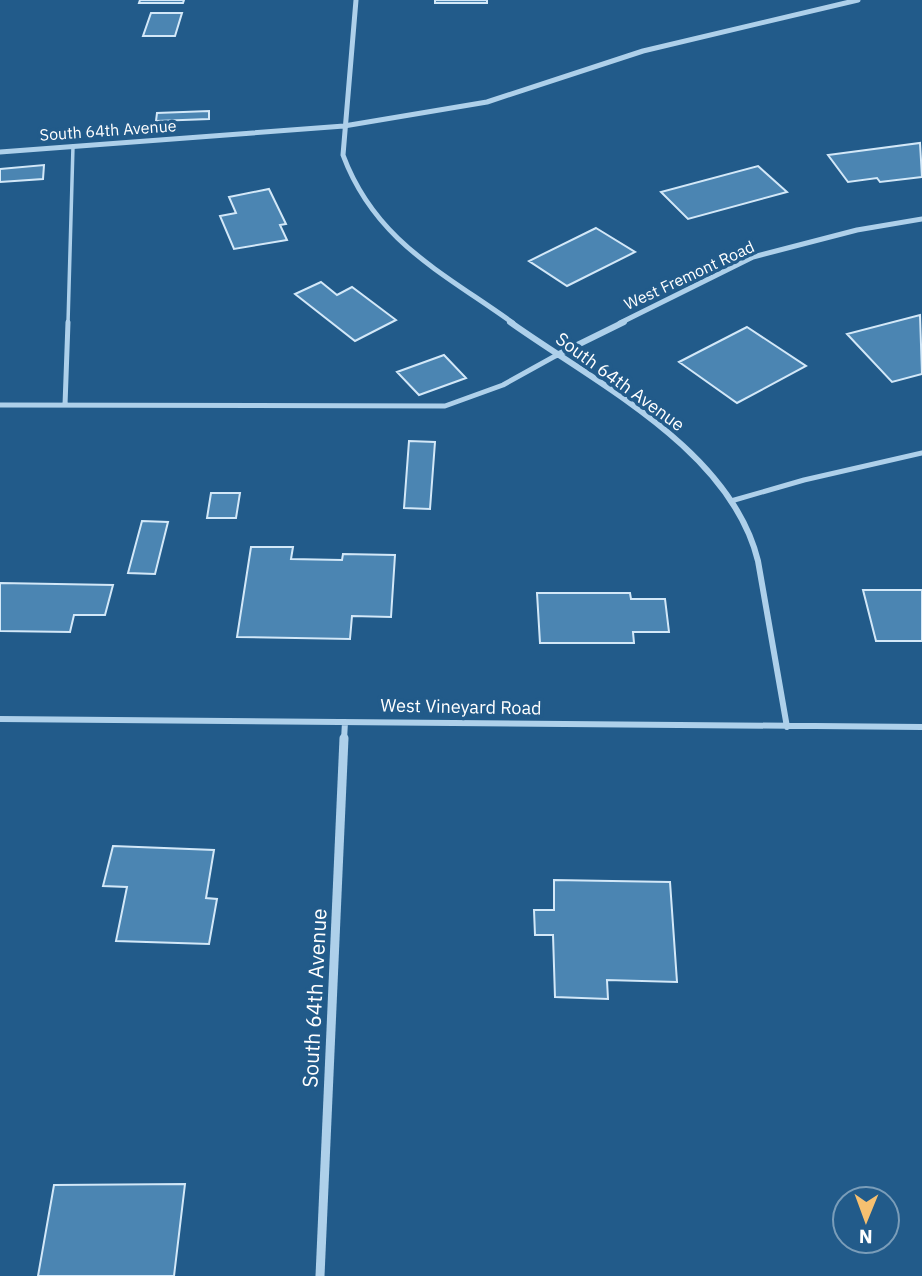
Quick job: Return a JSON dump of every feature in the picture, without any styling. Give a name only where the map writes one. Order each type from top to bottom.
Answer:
[{"type":"street","name":"South 64th Avenue","points":[[356,0],[344,127],[343,155],[349,173],[382,227],[557,355],[656,423],[701,465],[731,501],[750,534],[761,577],[787,727]]},
{"type":"street","name":"South 64th Avenue","points":[[0,152],[344,127],[487,103],[643,51],[858,0]]},
{"type":"street","name":"West Fremont Road","points":[[557,355],[753,257],[857,230],[922,219]]},
{"type":"street","name":"West Vineyard Road","points":[[0,719],[922,727]]},
{"type":"street","name":"South 64th Avenue","points":[[320,1276],[345,722]]},
{"type":"lane","points":[[65,405],[73,146]]},
{"type":"lane","points":[[0,405],[445,406],[462,402],[511,380],[557,355]]},
{"type":"lane","points":[[731,501],[804,480],[922,453]]},
{"type":"building","points":[[140,0],[184,0],[183,3],[139,3]]},
{"type":"building","points":[[435,0],[487,0],[487,3],[435,3]]},
{"type":"building","points":[[151,13],[182,13],[175,36],[143,36]]},
{"type":"building","points":[[209,111],[209,119],[156,121],[157,113]]},
{"type":"building","points":[[920,143],[922,177],[880,182],[877,178],[848,182],[828,155]]},
{"type":"building","points":[[44,165],[43,179],[0,182],[0,169]]},
{"type":"building","points":[[758,166],[787,192],[688,219],[661,192]]},
{"type":"building","points":[[269,189],[286,224],[280,225],[287,240],[234,249],[220,216],[236,213],[229,197]]},
{"type":"building","points":[[596,228],[635,252],[567,286],[529,261]]},
{"type":"building","points":[[321,282],[337,295],[352,287],[396,320],[355,341],[295,294]]},
{"type":"building","points":[[920,315],[922,374],[892,382],[847,334]]},
{"type":"building","points":[[747,327],[806,366],[737,403],[679,362]]},
{"type":"building","points":[[444,355],[466,378],[419,395],[397,372]]},
{"type":"building","points":[[409,441],[435,442],[430,509],[404,508]]},
{"type":"building","points":[[211,493],[240,493],[236,518],[207,518]]},
{"type":"building","points":[[142,521],[168,522],[155,574],[128,573]]},
{"type":"building","points":[[251,547],[293,547],[291,559],[342,560],[343,554],[395,555],[391,617],[352,616],[350,639],[237,637]]},
{"type":"building","points":[[0,583],[113,585],[105,615],[74,615],[70,632],[0,631]]},
{"type":"building","points":[[863,590],[922,590],[922,641],[876,641]]},
{"type":"building","points":[[537,593],[630,593],[631,599],[665,599],[669,632],[633,632],[634,643],[540,643]]},
{"type":"building","points":[[113,846],[214,850],[206,898],[217,899],[209,944],[116,941],[127,887],[103,886]]},
{"type":"building","points":[[554,880],[670,882],[677,982],[607,980],[608,999],[555,997],[553,935],[535,935],[534,910],[554,910]]},
{"type":"building","points":[[185,1184],[174,1276],[38,1276],[54,1185]]}]
